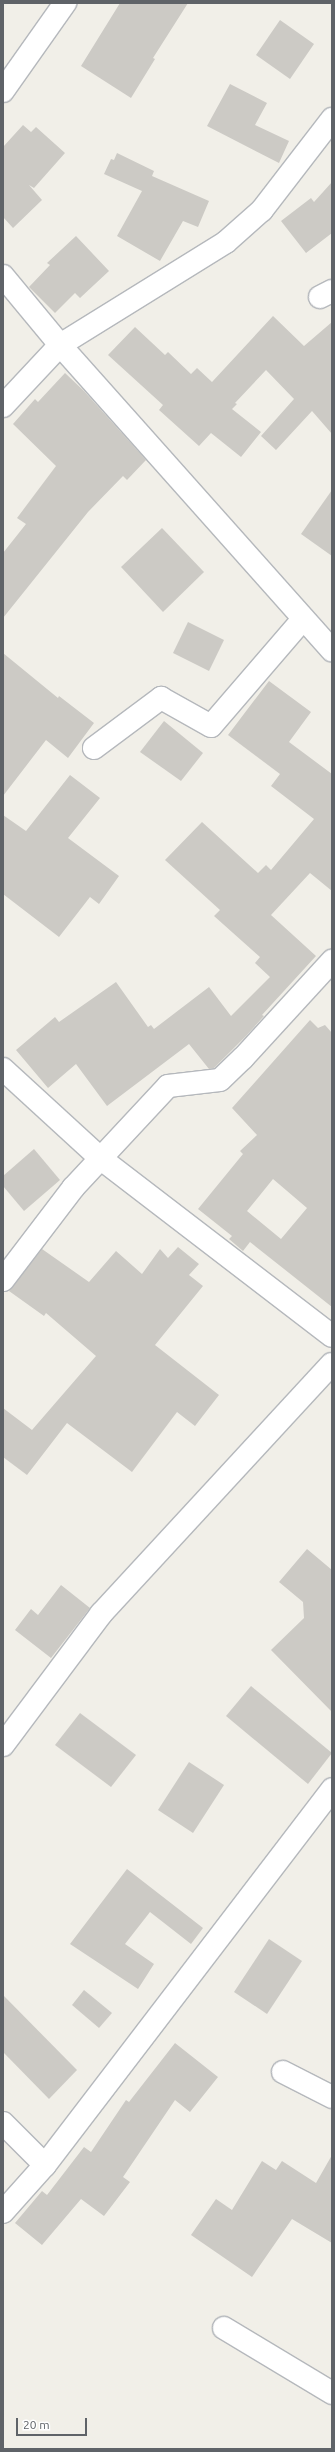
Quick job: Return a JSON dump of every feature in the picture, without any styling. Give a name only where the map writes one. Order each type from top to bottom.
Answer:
[{"type":"street","points":[[3,91],[65,3]]},
{"type":"street","points":[[3,406],[60,344],[226,242],[262,210],[332,119]]},
{"type":"street","points":[[3,276],[60,344],[332,650]]},
{"type":"street","points":[[94,748],[161,698],[212,726],[303,619]]},
{"type":"street","points":[[3,1280],[73,1188],[168,1086],[220,1080],[243,1058],[332,961]]},
{"type":"street","points":[[3,1069],[100,1158],[332,1336]]},
{"type":"street","points":[[3,1745],[101,1614],[332,1364]]},
{"type":"street","points":[[3,2212],[45,2165],[332,1789]]},
{"type":"street","points":[[283,2072],[332,2097]]},
{"type":"street","points":[[3,2123],[45,2165]]},
{"type":"street","points":[[224,2328],[332,2393]]},
{"type":"building","points":[[120,3],[188,3],[153,58],[155,59],[131,98],[81,66]]},
{"type":"building","points":[[280,20],[314,44],[290,79],[256,55]]},
{"type":"building","points":[[230,84],[267,103],[255,125],[289,141],[279,163],[207,126]]},
{"type":"building","points":[[23,125],[31,132],[36,127],[65,153],[34,188],[29,185],[42,200],[13,228],[3,217],[3,147]]},
{"type":"building","points":[[117,153],[154,171],[152,176],[209,201],[198,227],[183,221],[160,261],[117,236],[142,191],[104,174],[111,159],[114,160]]},
{"type":"building","points":[[332,182],[332,233],[306,253],[281,221],[311,198],[314,202]]},
{"type":"building","points":[[76,236],[109,271],[80,298],[75,293],[55,313],[29,287],[50,265],[47,263]]},
{"type":"building","points":[[273,316],[304,346],[332,322],[332,434],[312,411],[276,450],[261,436],[294,399],[266,370],[235,403],[237,404],[232,409],[261,432],[241,457],[211,433],[199,446],[159,410],[163,405],[108,355],[135,327],[165,355],[168,352],[191,374],[197,368],[212,382]]},
{"type":"building","points":[[65,373],[84,391],[146,460],[127,480],[123,476],[88,512],[3,618],[3,553],[26,524],[17,518],[56,466],[13,424],[35,399],[38,402]]},
{"type":"building","points":[[332,490],[332,556],[301,534]]},
{"type":"building","points":[[162,528],[204,572],[163,612],[121,567]]},
{"type":"building","points":[[188,622],[224,640],[209,671],[173,653]]},
{"type":"building","points":[[3,653],[58,698],[59,696],[94,723],[68,758],[46,740],[3,796]]},
{"type":"building","points":[[269,681],[311,712],[289,742],[332,774],[332,891],[310,873],[271,915],[316,956],[262,1015],[264,1016],[246,1036],[214,1068],[209,1069],[189,1044],[107,1106],[76,1064],[48,1088],[16,1050],[55,1017],[59,1022],[116,982],[148,1027],[151,1025],[154,1029],[209,987],[231,1016],[270,977],[255,963],[260,957],[214,916],[220,910],[165,860],[202,822],[258,873],[266,865],[271,870],[314,819],[271,786],[280,774],[228,735]]},
{"type":"building","points":[[164,721],[203,753],[181,781],[140,752]]},
{"type":"building","points":[[70,775],[100,798],[68,838],[119,876],[99,904],[90,897],[59,937],[3,894],[3,815],[26,831]]},
{"type":"building","points":[[310,1020],[318,1028],[325,1025],[332,1033],[332,1307],[250,1242],[243,1251],[229,1239],[232,1236],[198,1209],[243,1154],[240,1151],[257,1135],[232,1108]],"holes":[[[273,1179],[307,1208],[281,1239],[247,1211]]]},
{"type":"building","points":[[34,1149],[60,1180],[24,1211],[3,1186],[3,1176]]},
{"type":"building","points":[[178,1247],[199,1264],[189,1275],[203,1286],[155,1345],[219,1395],[195,1426],[177,1412],[132,1472],[67,1423],[27,1475],[3,1457],[3,1408],[32,1430],[96,1356],[46,1313],[44,1316],[9,1291],[42,1249],[89,1282],[116,1251],[142,1274],[160,1249],[168,1258]]},
{"type":"building","points":[[307,1549],[332,1570],[332,1712],[271,1650],[304,1618],[303,1602],[279,1582]]},
{"type":"building","points":[[61,1585],[90,1608],[51,1658],[15,1630],[31,1609],[38,1615]]},
{"type":"building","points":[[251,1686],[332,1753],[308,1784],[226,1716]]},
{"type":"building","points":[[80,1713],[136,1755],[111,1787],[55,1745]]},
{"type":"building","points":[[189,1762],[224,1785],[193,1833],[158,1810]]},
{"type":"building","points":[[127,1869],[203,1928],[191,1944],[150,1912],[125,1944],[154,1964],[138,1989],[70,1944]]},
{"type":"building","points":[[269,1939],[302,1961],[267,2014],[234,1992]]},
{"type":"building","points":[[84,1990],[112,2013],[99,2028],[72,2005]]},
{"type":"building","points":[[3,1995],[77,2070],[49,2099],[3,2052]]},
{"type":"building","points":[[175,2043],[218,2077],[190,2112],[175,2100],[123,2177],[130,2182],[104,2216],[81,2199],[42,2245],[15,2223],[42,2191],[47,2195],[84,2147],[91,2152],[126,2100],[129,2102]]},
{"type":"building","points":[[332,2155],[332,2243],[292,2219],[252,2277],[191,2235],[216,2199],[232,2210],[262,2161],[276,2170],[282,2161],[316,2183]]}]
